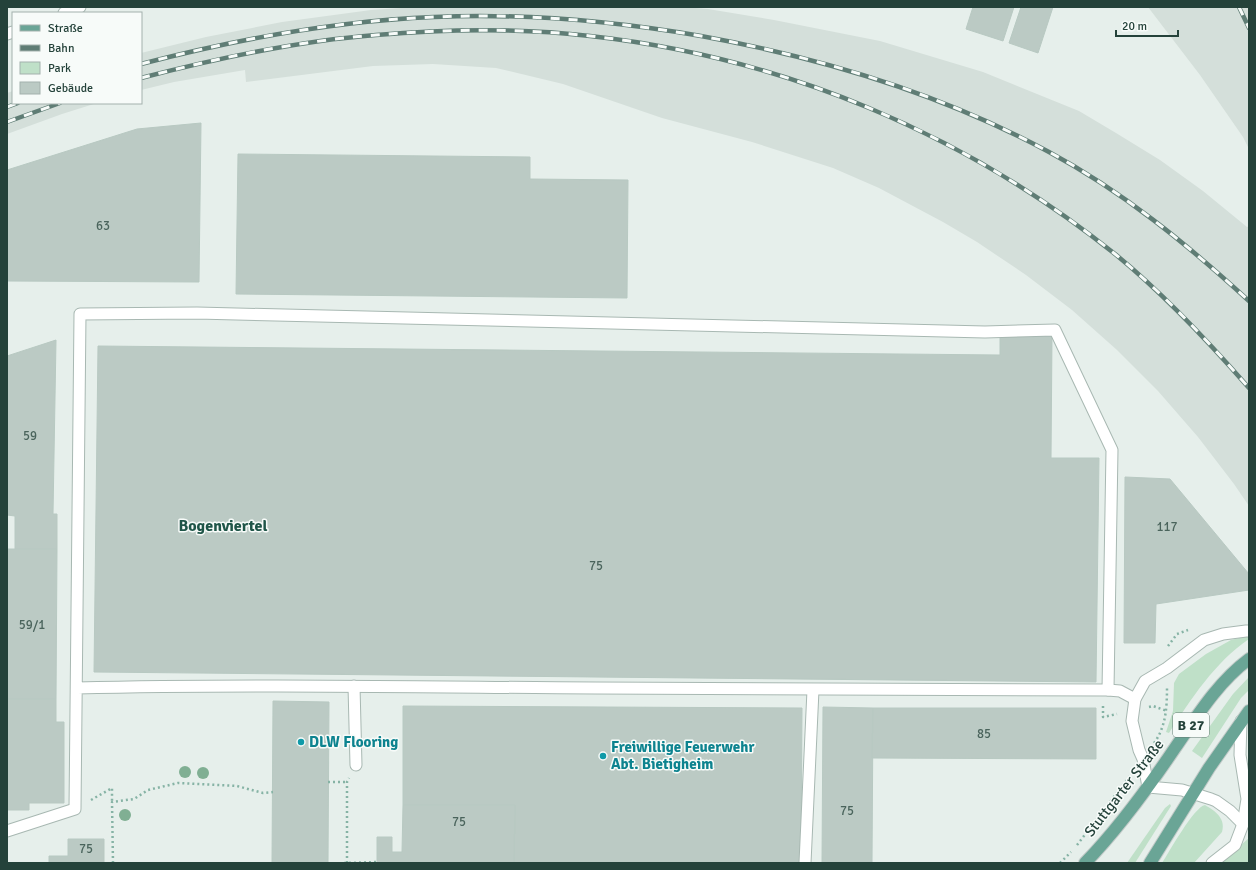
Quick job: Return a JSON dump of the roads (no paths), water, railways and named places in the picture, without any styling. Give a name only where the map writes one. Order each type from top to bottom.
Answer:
[{"type":"main road","name":"Stuttgarter Straße","points":[[1089,861],[1148,787],[1214,693],[1228,677],[1249,659]]},
{"type":"main road","name":"B 27","points":[[1150,863],[1193,793],[1249,711]]},
{"type":"lane","points":[[67,12],[80,7]]},
{"type":"lane","points":[[7,831],[75,808],[80,314],[197,313],[985,332],[1055,330],[1112,450],[1108,690]]},
{"type":"lane","points":[[1243,824],[1230,810],[1216,801],[1174,788],[1148,787],[1143,759],[1139,750],[1132,721],[1135,698],[1145,681],[1167,668],[1204,640],[1223,634],[1246,631],[1249,632]]},
{"type":"lane","points":[[77,688],[160,686],[354,686],[813,690],[1108,690],[1120,691],[1135,698]]},
{"type":"lane","points":[[354,686],[356,765]]},
{"type":"lane","points":[[805,863],[813,690]]},
{"type":"lane","points":[[1212,863],[1235,845],[1243,824],[1247,799],[1240,755],[1241,721]]},
{"type":"railway","points":[[1239,7],[1249,28]]},
{"type":"railway","points":[[142,64],[250,39],[323,27],[397,19],[434,17],[535,17],[602,22],[701,36],[746,45],[791,55],[880,80],[966,112],[1008,131],[1076,167],[1154,220],[1249,301]]},
{"type":"railway","points":[[142,78],[228,57],[317,41],[376,35],[483,30],[563,33],[590,36],[661,46],[732,62],[801,82],[868,108],[933,137],[996,172],[1057,211],[1133,269],[1185,318],[1249,388]]},
{"type":"railway","points":[[7,107],[15,104]]},
{"type":"railway","points":[[7,122],[57,104]]},
{"type":"place","name":"DLW Flooring","points":[[301,742]]},
{"type":"place","name":"Freiwillige Feuerwehr Abt. Bietigheim","points":[[603,756]]},
{"type":"district","name":"Bogenviertel","points":[[223,525]]}]
